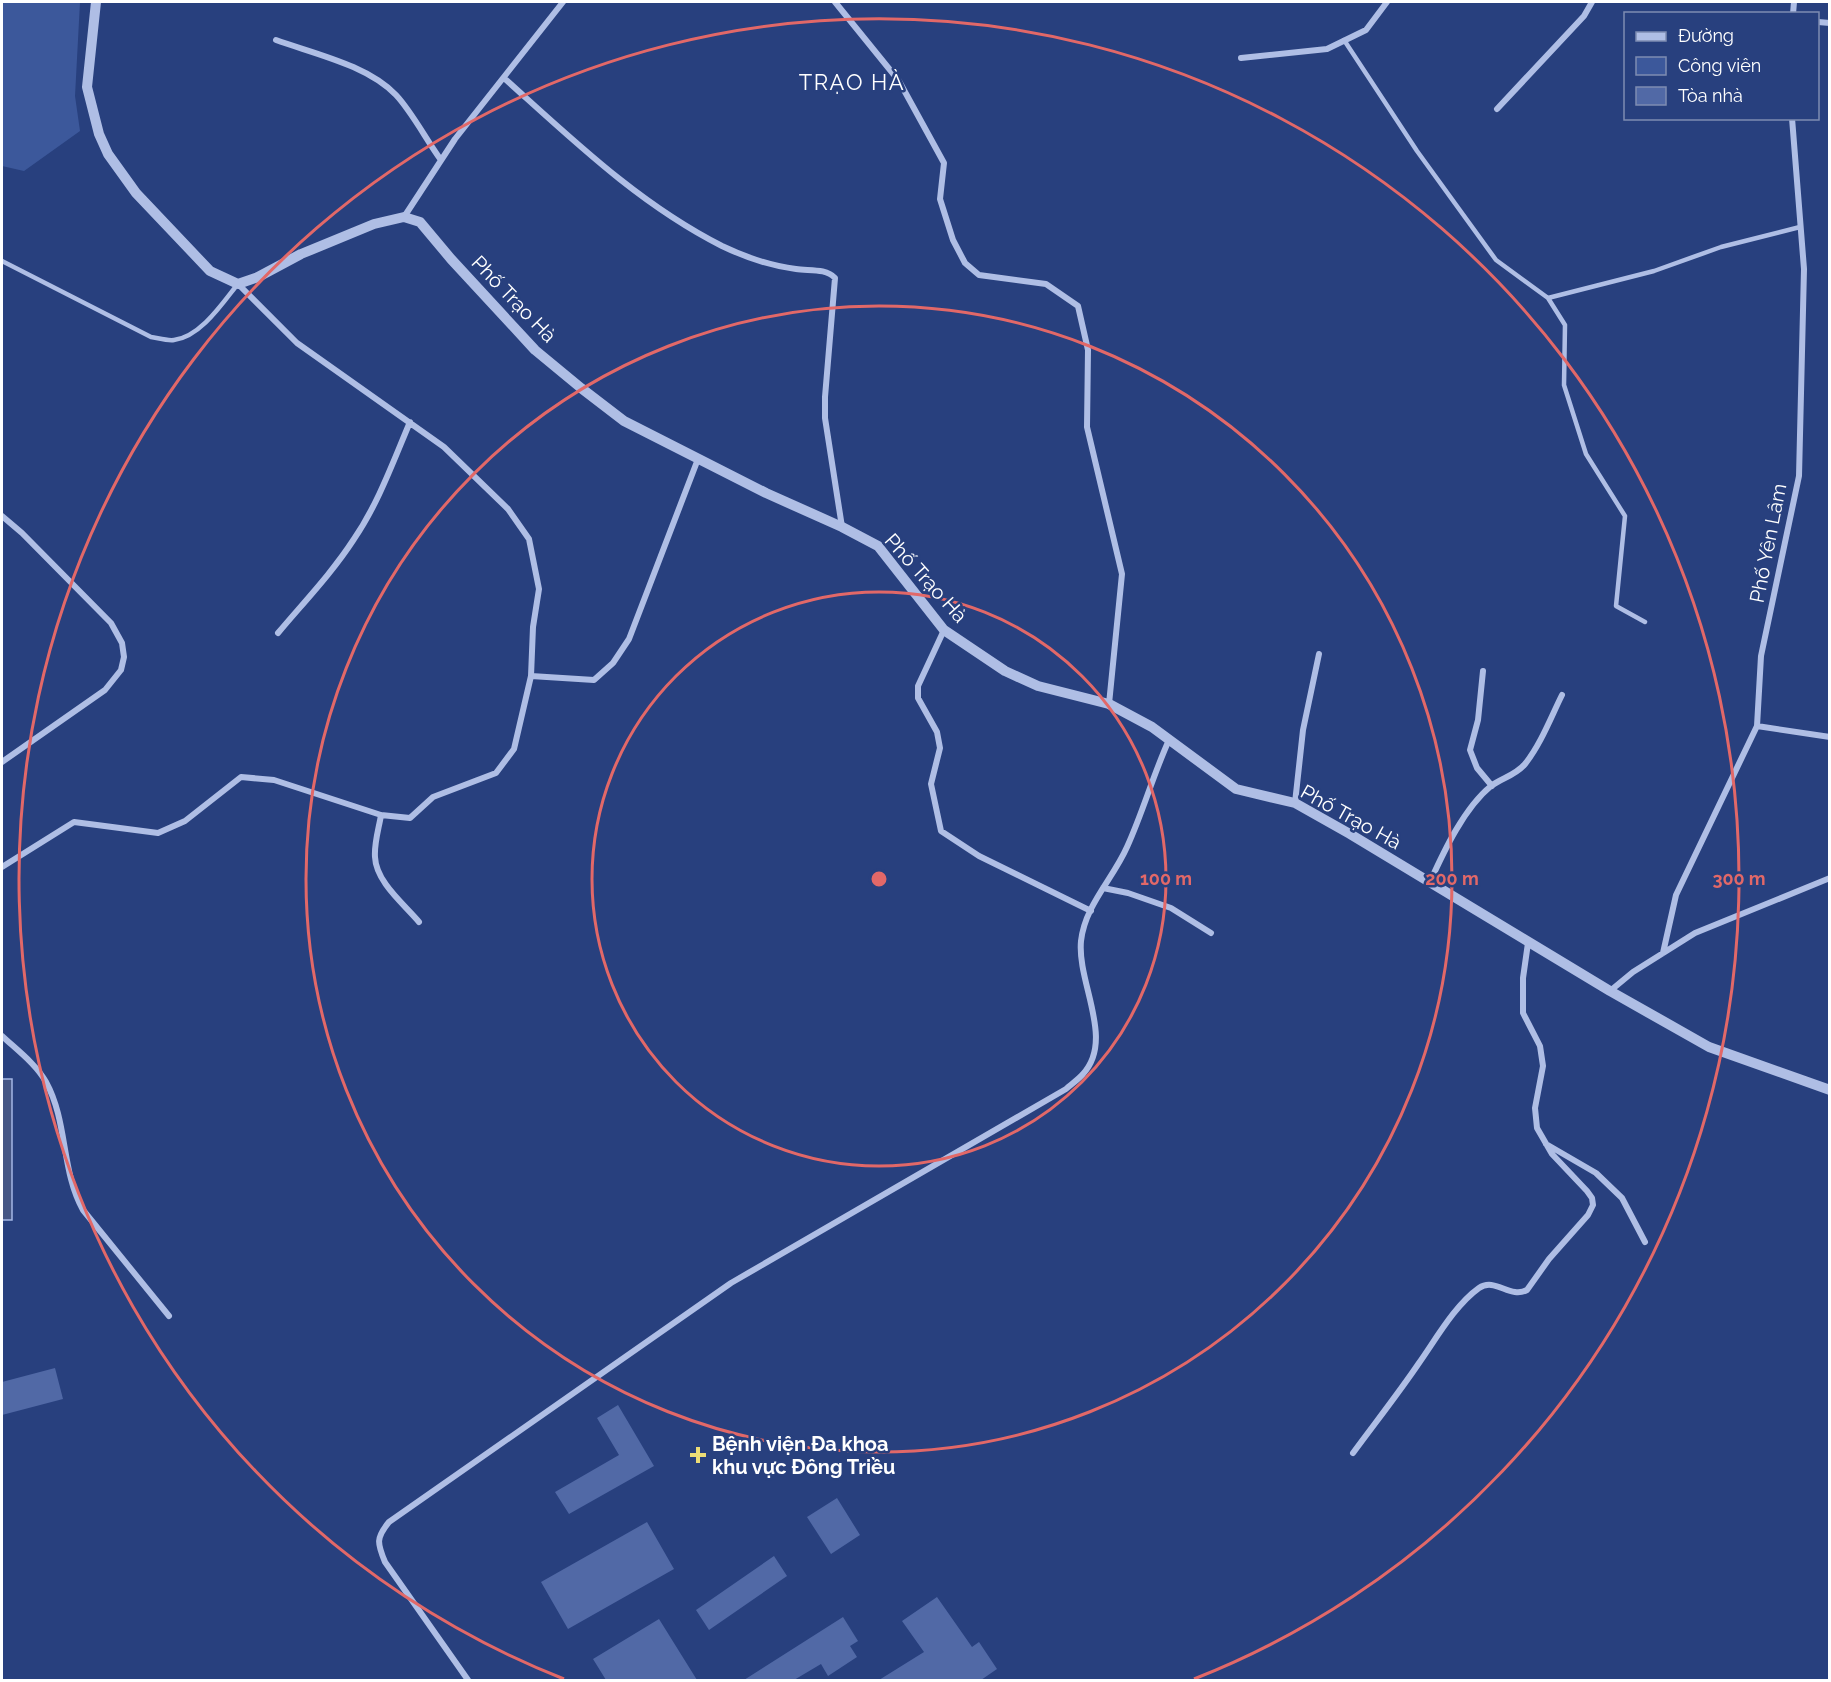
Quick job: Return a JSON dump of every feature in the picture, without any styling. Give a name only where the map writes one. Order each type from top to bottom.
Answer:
[{"type":"street","points":[[2,867],[74,822],[158,833],[185,821],[241,777],[274,780],[381,815],[410,818],[433,797],[496,773],[514,749],[531,676],[532,627],[539,589],[529,539],[508,509],[452,454],[297,343],[238,284],[210,271],[136,193],[108,154],[99,134],[87,87],[96,2]]},
{"type":"street","points":[[238,284],[258,277],[301,254],[353,233],[404,217],[441,160],[563,2]]},
{"type":"street","points":[[835,2],[899,81],[944,163],[940,199],[953,240],[965,263],[979,275],[1046,284],[1078,306],[1088,350],[1087,427],[1122,574],[1109,704]]},
{"type":"street","points":[[1240,58],[1327,49],[1366,30],[1387,2]]},
{"type":"street","points":[[1497,109],[1584,16],[1592,2]]},
{"type":"street","points":[[276,40],[375,78],[398,97],[441,160]]},
{"type":"street","points":[[504,78],[615,177],[652,205],[689,228],[725,247],[762,262],[795,269],[828,272],[835,278],[825,418],[842,527]]},
{"type":"street","name":"Phố Yên Lâm","points":[[1663,953],[1676,895],[1757,726],[1761,656],[1799,476],[1804,269],[1792,120]]},
{"type":"street","name":"Phố Trạo Hà","points":[[404,217],[420,222],[535,350],[624,421],[766,493],[878,546],[944,630],[1005,671],[1038,686],[1109,704],[1152,727],[1236,789],[1295,803],[1528,943],[1709,1047],[1830,1090]]},
{"type":"street","points":[[278,633],[355,538],[372,509],[410,422]]},
{"type":"street","points":[[531,676],[594,680],[613,663],[629,639],[698,459]]},
{"type":"street","points":[[2,516],[22,533],[111,623],[122,643],[124,657],[121,670],[105,690],[2,762]]},
{"type":"street","points":[[944,630],[918,686],[918,698],[937,732],[940,748],[931,784],[941,831],[979,856],[1090,911]]},
{"type":"street","points":[[1295,803],[1303,730],[1319,654]]},
{"type":"street","points":[[1483,671],[1478,720],[1470,750],[1477,768],[1492,786]]},
{"type":"street","points":[[1430,883],[1444,850],[1473,805],[1492,786],[1511,776],[1525,764],[1562,695]]},
{"type":"street","points":[[1757,726],[1830,737]]},
{"type":"street","points":[[468,1680],[385,1562],[378,1545],[380,1533],[389,1522],[731,1283],[1056,1095],[1085,1073],[1096,1048],[1095,1018],[1081,965],[1082,937],[1090,911],[1127,848],[1169,740]]},
{"type":"street","points":[[381,815],[375,855],[377,868],[384,881],[419,922]]},
{"type":"street","points":[[1610,991],[1633,972],[1695,933],[1830,878]]},
{"type":"street","points":[[1103,888],[1128,893],[1171,908],[1211,933]]},
{"type":"street","points":[[1353,1453],[1444,1326],[1478,1288],[1489,1284],[1512,1293],[1522,1293],[1527,1290],[1549,1259],[1591,1211],[1592,1198],[1567,1172],[1545,1143],[1537,1128],[1535,1108],[1543,1066],[1540,1046],[1523,1013],[1522,998],[1528,943]]},
{"type":"street","points":[[2,1036],[29,1060],[45,1080],[52,1095],[59,1115],[71,1181],[83,1210],[169,1316]]},
{"type":"street","points":[[1545,1143],[1596,1173],[1622,1198],[1646,1242]]},
{"type":"lane","points":[[1344,40],[1417,151],[1496,260],[1548,298],[1565,325],[1564,386],[1586,454],[1625,516],[1616,606],[1645,622]]},
{"type":"lane","points":[[1548,298],[1654,271],[1720,246],[1800,227]]},
{"type":"lane","points":[[2,261],[151,337],[174,340],[188,336],[214,315],[238,284]]},
{"type":"green space","points":[[2,2],[80,2],[75,96],[80,131],[24,171],[2,166]]},
{"type":"shaded area","points":[[2,1079],[12,1079],[12,1220],[2,1220]]},
{"type":"building","points":[[55,1368],[63,1399],[2,1415],[2,1382]]},
{"type":"building","points":[[618,1405],[654,1466],[569,1514],[555,1492],[619,1455],[597,1418]]},
{"type":"building","points":[[837,1498],[860,1535],[831,1554],[807,1517]]},
{"type":"building","points":[[647,1522],[674,1569],[568,1629],[541,1582]]},
{"type":"building","points":[[774,1556],[787,1576],[709,1630],[696,1610]]},
{"type":"building","points":[[937,1597],[972,1647],[979,1642],[997,1669],[981,1680],[879,1680],[924,1652],[902,1621]]},
{"type":"building","points":[[843,1617],[858,1641],[850,1646],[857,1657],[828,1676],[821,1664],[794,1680],[744,1680]]},
{"type":"building","points":[[659,1619],[697,1680],[606,1680],[593,1659]]},
{"type":"place","name":"Bệnh viện Đa khoa khu vực Đông Triều","points":[[698,1455]]},
{"type":"district","name":"TRẠO HÀ","points":[[852,82]]}]
